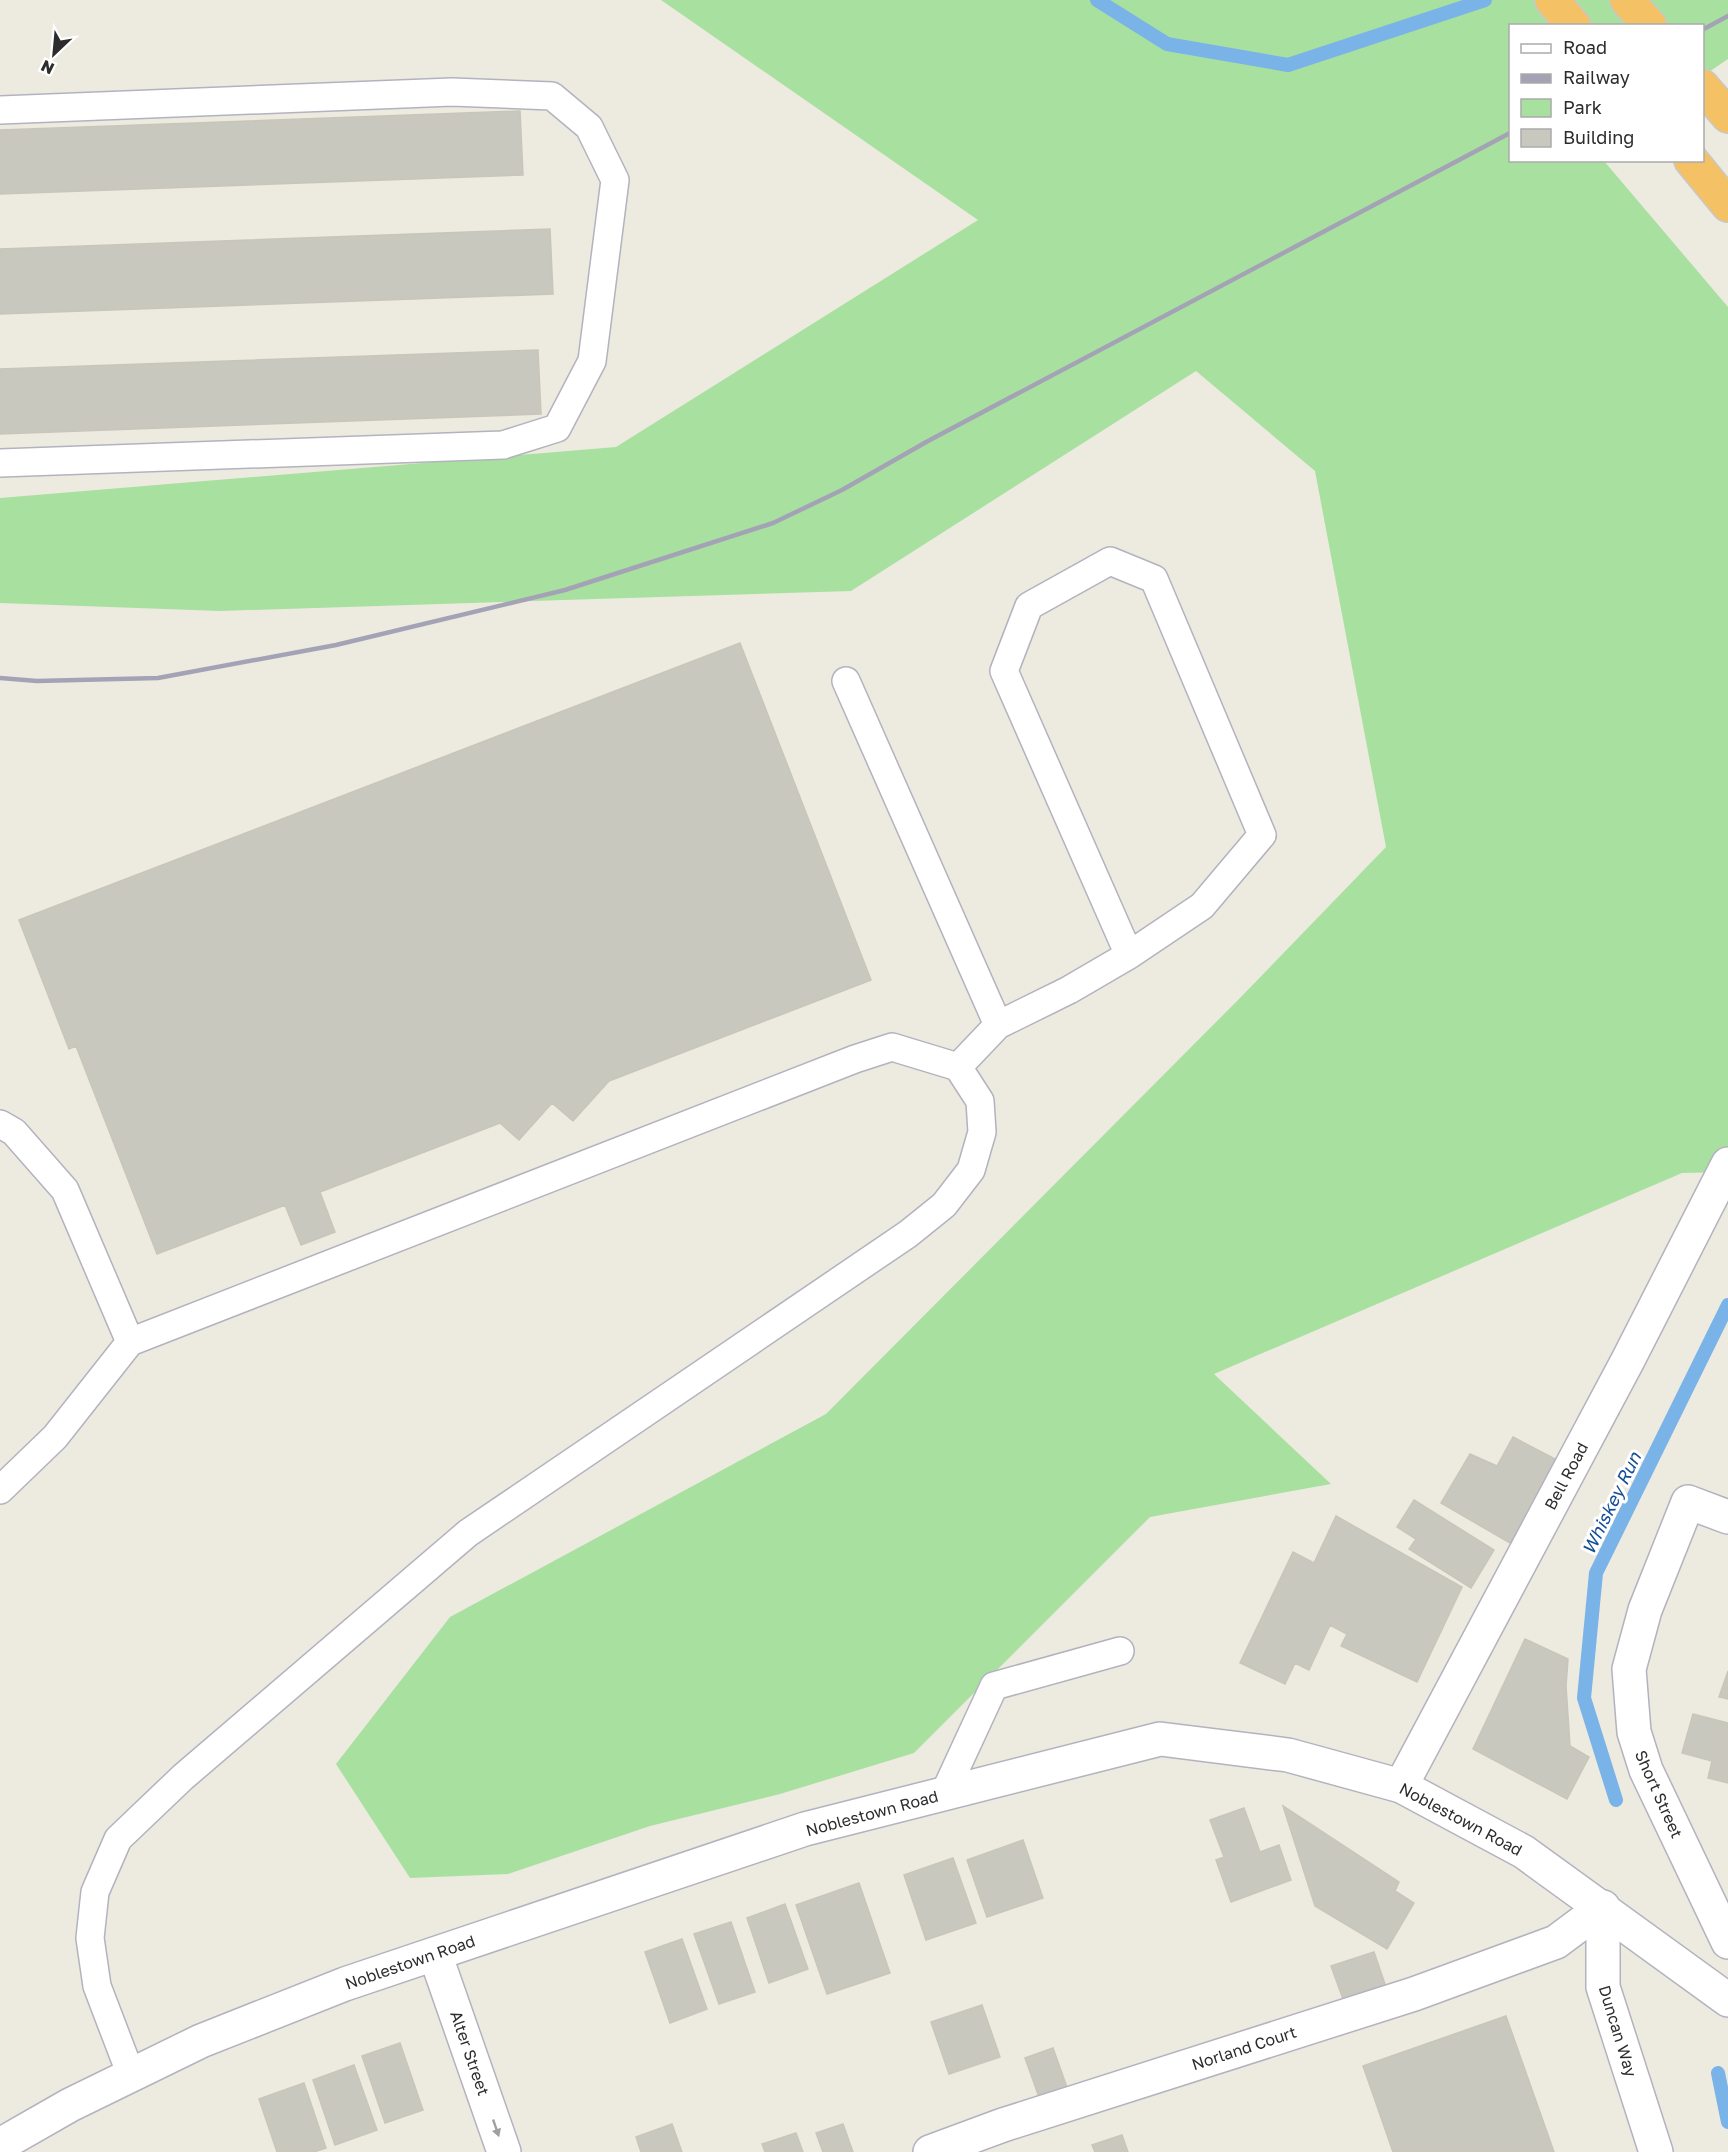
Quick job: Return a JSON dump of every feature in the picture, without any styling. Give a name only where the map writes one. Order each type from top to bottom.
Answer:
[{"type":"highway","points":[[1552,0],[1572,24]]},
{"type":"highway","points":[[1627,0],[1648,24]]},
{"type":"highway","points":[[1704,89],[1728,116]]},
{"type":"highway","points":[[1693,162],[1728,205]]},
{"type":"street","name":"Bell Road","points":[[1401,1786],[1617,1381],[1728,1164]]},
{"type":"street","name":"Short Street","points":[[1728,1517],[1688,1502],[1645,1610],[1629,1669],[1634,1732],[1646,1770],[1728,1942]]},
{"type":"street","name":"Noblestown Road","points":[[0,2145],[131,2074],[201,2041],[345,1984],[806,1829],[1160,1739],[1288,1755],[1401,1786],[1524,1852],[1603,1907],[1728,2000]]},
{"type":"street","name":"Norland Court","points":[[930,2152],[1003,2125],[1414,1994],[1556,1942],[1603,1907]]},
{"type":"street","name":"Duncan Way","points":[[1603,1907],[1603,1987],[1656,2152]]},
{"type":"street","name":"Alter Street","points":[[435,1954],[504,2152]]},
{"type":"lane","points":[[0,110],[452,93],[552,96],[589,127],[615,180],[592,361],[557,428],[503,446],[0,464]]},
{"type":"lane","points":[[958,1067],[998,1025],[1069,990],[1129,955],[1202,906],[1262,835],[1154,579],[1110,561],[1029,606],[1004,671],[1129,955]]},
{"type":"lane","points":[[846,681],[998,1025]]},
{"type":"lane","points":[[0,1490],[54,1437],[130,1342],[855,1059],[892,1047],[958,1067],[980,1101],[982,1132],[971,1170],[944,1205],[898,1240],[468,1533],[183,1778],[118,1839],[95,1892],[90,1938],[97,1986],[131,2074]]},
{"type":"lane","points":[[5,1132],[64,1190],[130,1342]]},
{"type":"lane","points":[[944,1794],[994,1686],[1120,1651]]},
{"type":"green space","points":[[661,0],[1728,0],[1728,59],[1704,75],[1704,24],[1509,24],[1509,162],[1605,162],[1728,307],[1728,1172],[1682,1173],[1214,1374],[1331,1484],[1150,1517],[914,1753],[780,1794],[650,1826],[508,1874],[410,1878],[336,1764],[450,1617],[826,1414],[1239,999],[1386,847],[1315,471],[1196,371],[851,591],[220,611],[0,603],[0,498],[616,447],[978,220]]},
{"type":"building","points":[[520,111],[523,175],[0,194],[0,130]]},
{"type":"building","points":[[550,229],[553,294],[0,314],[0,249]]},
{"type":"building","points":[[538,350],[541,414],[0,434],[0,369]]},
{"type":"building","points":[[740,643],[871,980],[609,1081],[573,1121],[552,1103],[519,1140],[500,1123],[320,1192],[335,1232],[301,1245],[285,1205],[157,1254],[76,1046],[69,1049],[19,920]]},
{"type":"building","points":[[1513,1437],[1559,1461],[1510,1543],[1441,1503],[1470,1454],[1497,1466]]},
{"type":"building","points":[[1414,1500],[1494,1550],[1471,1588],[1409,1549],[1416,1539],[1397,1527]]},
{"type":"building","points":[[1336,1516],[1462,1587],[1417,1682],[1341,1646],[1347,1634],[1330,1625],[1309,1670],[1295,1663],[1285,1684],[1240,1663],[1293,1552],[1314,1563]]},
{"type":"building","points":[[1525,1639],[1568,1659],[1566,1686],[1570,1746],[1589,1757],[1567,1799],[1473,1749]]},
{"type":"building","points":[[1728,1671],[1728,1699],[1719,1697]]},
{"type":"building","points":[[1693,1714],[1728,1723],[1728,1783],[1708,1778],[1712,1761],[1682,1753]]},
{"type":"building","points":[[1283,1806],[1399,1882],[1395,1891],[1414,1903],[1387,1949],[1315,1906]]},
{"type":"building","points":[[1244,1808],[1260,1852],[1279,1845],[1291,1880],[1231,1902],[1216,1860],[1224,1857],[1210,1820]]},
{"type":"building","points":[[1023,1840],[1043,1898],[987,1917],[967,1860]]},
{"type":"building","points":[[953,1858],[976,1923],[926,1940],[904,1875]]},
{"type":"building","points":[[859,1883],[890,1973],[827,1994],[796,1905]]},
{"type":"building","points":[[785,1904],[808,1969],[769,1983],[747,1918]]},
{"type":"building","points":[[731,1922],[755,1992],[719,2004],[694,1934]]},
{"type":"building","points":[[682,1939],[707,2009],[670,2023],[645,1952]]},
{"type":"building","points":[[1374,1952],[1385,1984],[1343,1999],[1331,1966]]},
{"type":"building","points":[[982,2005],[1000,2057],[949,2074],[931,2022]]},
{"type":"building","points":[[1506,2016],[1554,2152],[1393,2152],[1363,2066]]},
{"type":"building","points":[[400,2043],[423,2110],[385,2123],[362,2056]]},
{"type":"building","points":[[1053,2048],[1068,2090],[1040,2100],[1025,2058]]},
{"type":"building","points":[[354,2065],[377,2130],[335,2145],[313,2080]]},
{"type":"building","points":[[304,2083],[326,2148],[314,2152],[277,2152],[259,2099]]},
{"type":"building","points":[[672,2124],[682,2152],[641,2152],[636,2137]]},
{"type":"building","points":[[843,2124],[853,2152],[823,2152],[816,2133]]},
{"type":"building","points":[[796,2133],[803,2152],[765,2152],[762,2144]]},
{"type":"building","points":[[1122,2135],[1128,2152],[1095,2152],[1092,2145]]},
{"type":"waterway","name":"Whiskey Run","points":[[1097,0],[1167,44],[1288,65],[1485,0]]},
{"type":"waterway","name":"Whiskey Run","points":[[1616,1800],[1584,1698],[1596,1573],[1728,1305]]},
{"type":"waterway","name":"Whiskey Run","points":[[1718,2073],[1728,2122]]},
{"type":"railway","points":[[1704,29],[1728,16]]},
{"type":"railway","points":[[0,678],[37,681],[158,678],[336,645],[565,590],[773,523],[842,490],[928,441],[1509,134]]}]
